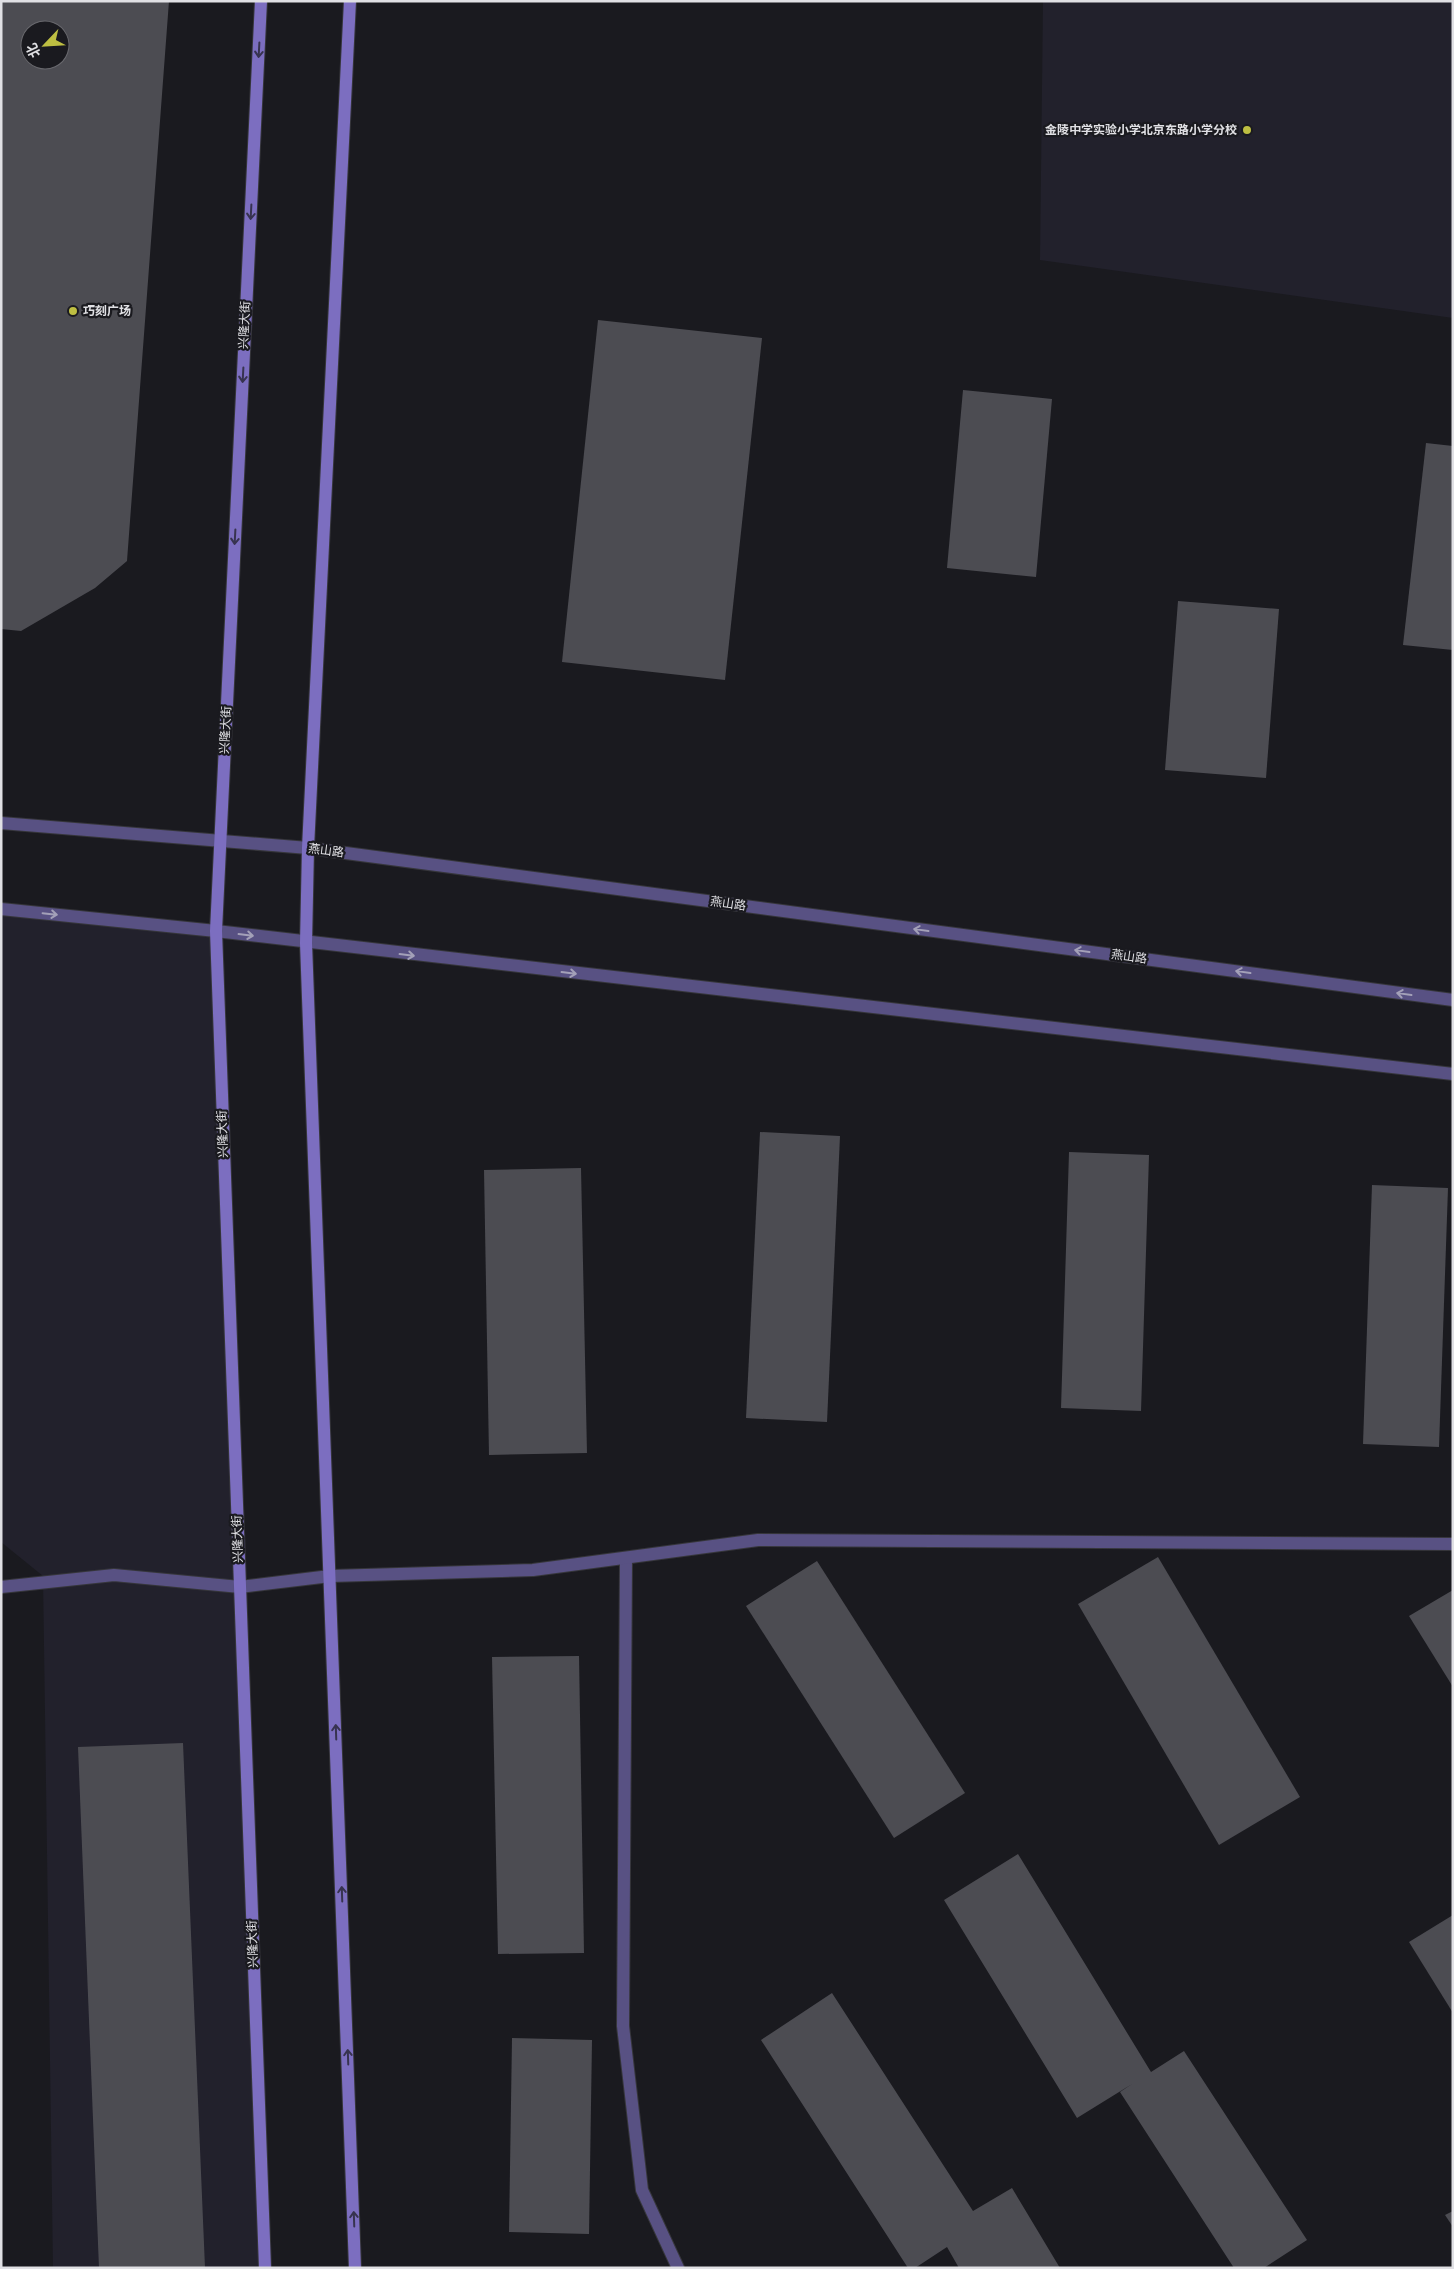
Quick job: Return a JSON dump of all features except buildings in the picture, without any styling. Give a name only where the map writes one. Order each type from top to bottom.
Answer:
[{"type":"main road","name":"兴隆大街","points":[[261,1],[216,931],[265,2268]]},
{"type":"main road","points":[[350,1],[308,848],[306,943],[356,2268]]},
{"type":"street","name":"燕山路","points":[[1,823],[308,848],[1453,1000]]},
{"type":"street","points":[[1,909],[216,931],[306,943],[1453,1074]]},
{"type":"street","points":[[1,1587],[114,1575],[240,1587],[330,1576],[533,1570],[758,1540],[1453,1544]]},
{"type":"street","points":[[626,1558],[624,2026],[642,2190],[678,2268]]},
{"type":"shaded area","name":"金陵中学实验小学北京东路小学分校","points":[[1043,1],[1453,1],[1453,318],[1040,260]]},
{"type":"shaded area","points":[[1,909],[216,931],[265,2268],[53,2268],[43,1576],[1,1542]]},
{"type":"place","name":"金陵中学实验小学北京东路小学分校","points":[[1247,130]]},
{"type":"place","name":"巧刻广场","points":[[73,311]]}]
